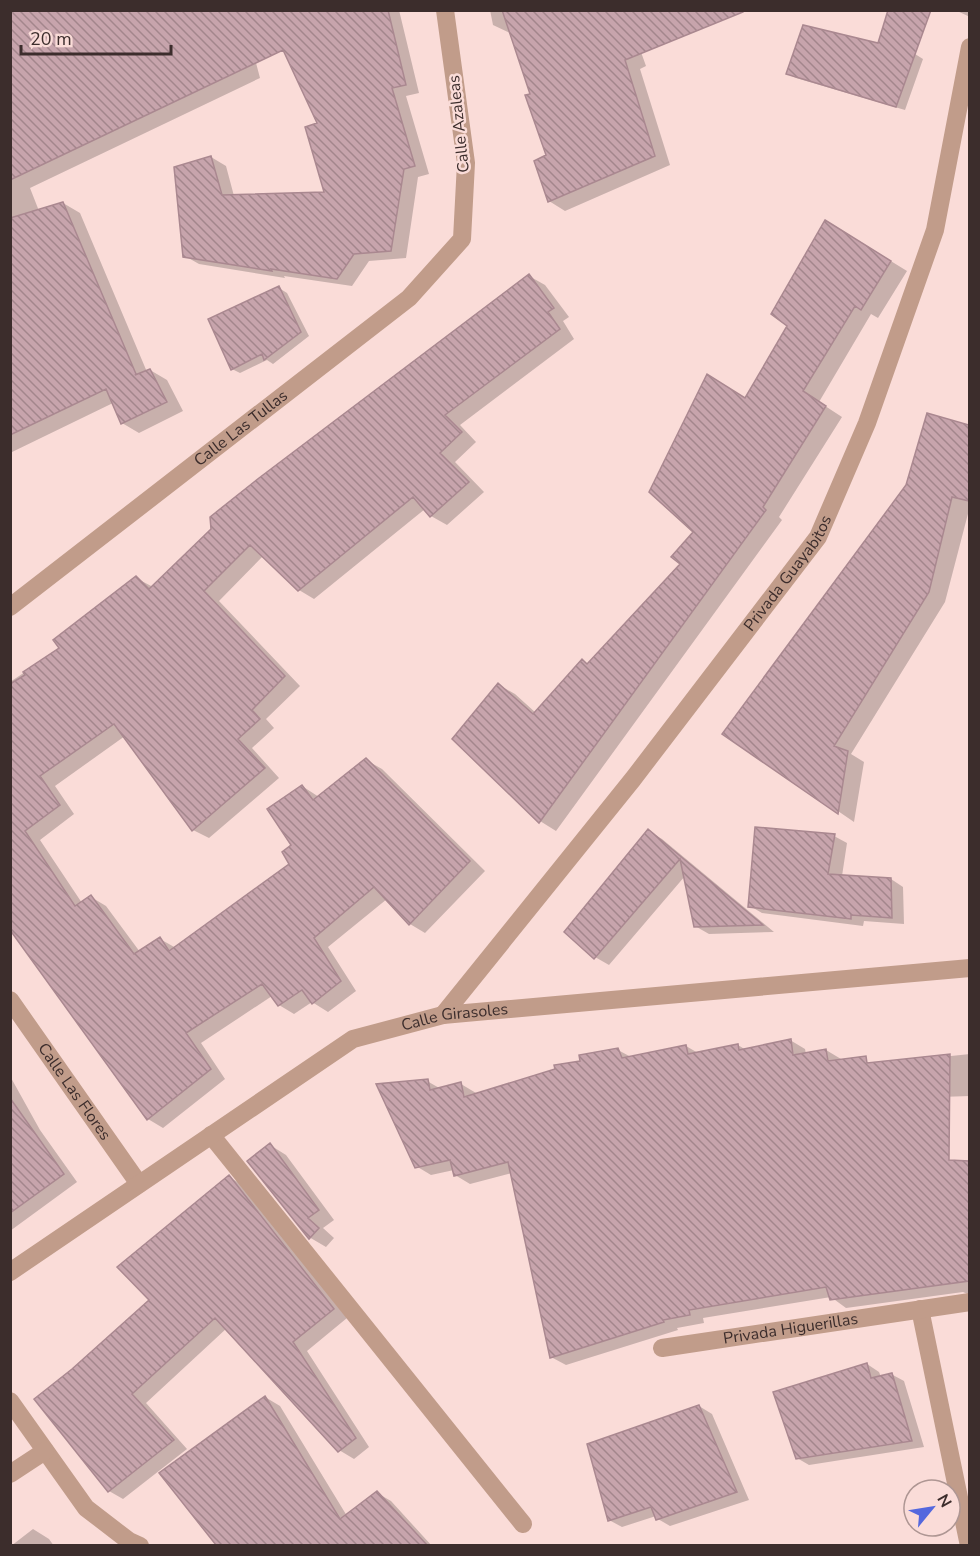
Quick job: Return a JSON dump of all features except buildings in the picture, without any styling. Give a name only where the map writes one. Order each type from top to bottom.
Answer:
[{"type":"street","name":"Calle Azaleas","points":[[445,10],[466,163],[462,239]]},
{"type":"street","name":"Privada Guayabitos","points":[[443,1015],[633,779],[818,537],[867,423],[935,230],[969,47]]},
{"type":"street","name":"Calle Las Tullas","points":[[10,607],[409,298],[462,239]]},
{"type":"street","name":"Calle Girasoles","points":[[10,1272],[353,1039],[443,1015],[969,968]]},
{"type":"street","name":"Calle Las Flores","points":[[10,1000],[139,1184]]},
{"type":"street","points":[[212,1136],[523,1524]]},
{"type":"street","name":"Privada Higuerillas","points":[[662,1348],[969,1302]]},
{"type":"street","points":[[920,1309],[969,1545]]},
{"type":"street","points":[[10,1401],[86,1508],[129,1541],[140,1545]]},
{"type":"street","points":[[10,1474],[45,1451]]}]
